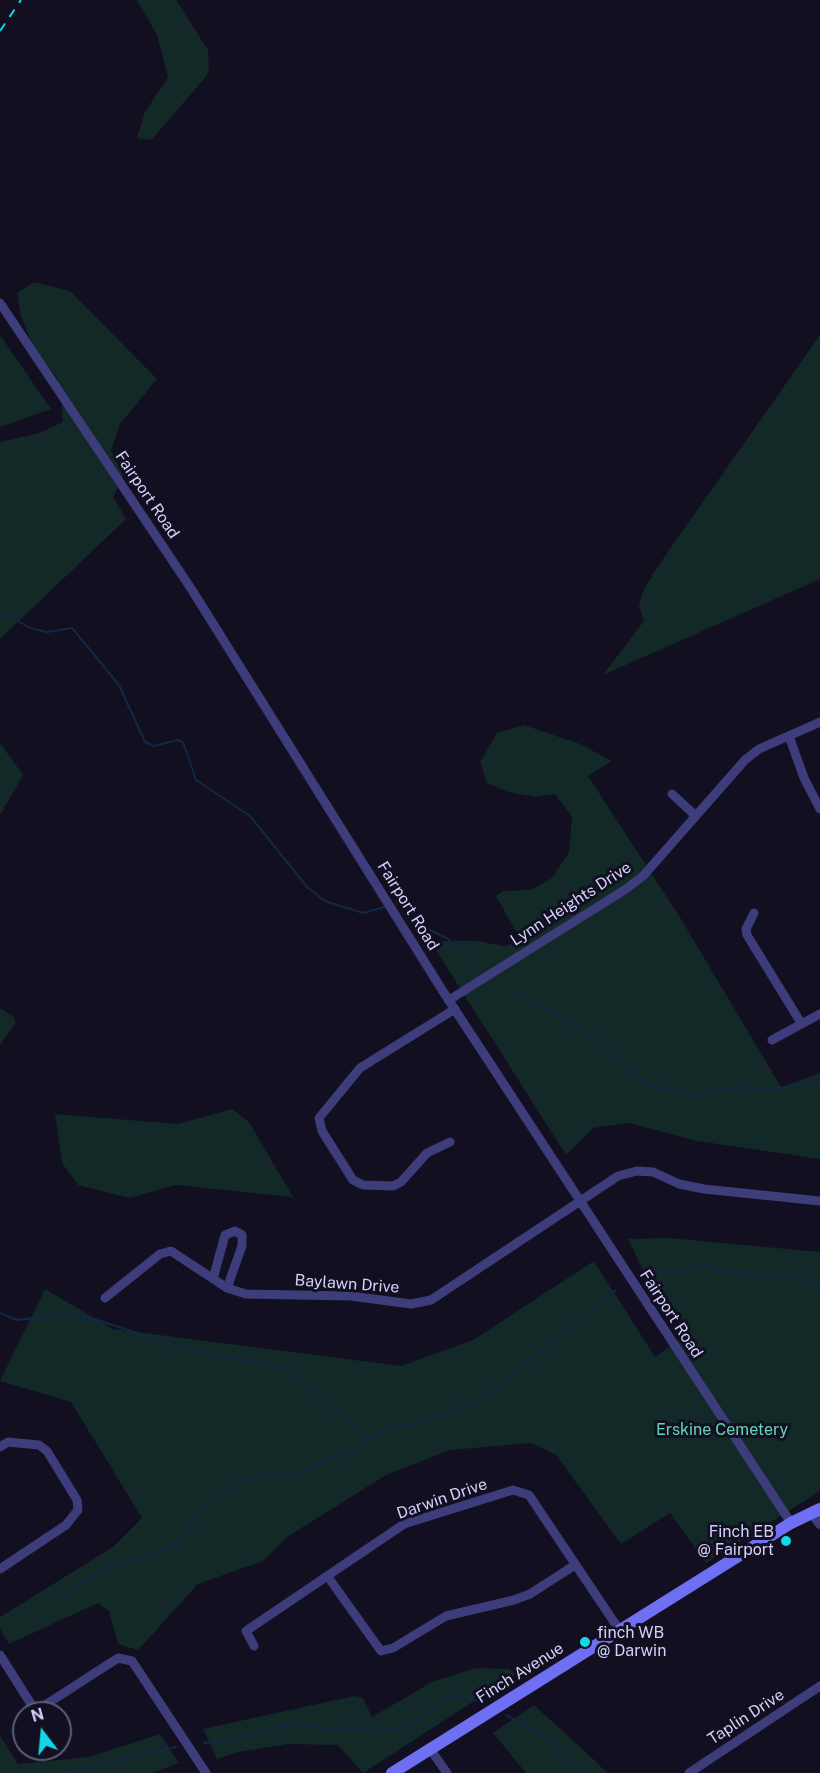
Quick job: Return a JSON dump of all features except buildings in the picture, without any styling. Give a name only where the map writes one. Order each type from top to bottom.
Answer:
[{"type":"main road","name":"Finch Avenue","points":[[392,1773],[791,1524],[816,1511]]},
{"type":"street","name":"Fairport Road","points":[[0,303],[192,590],[452,1004],[791,1524]]},
{"type":"street","name":"Lynn Heights Drive","points":[[450,1142],[427,1153],[401,1182],[393,1186],[363,1185],[353,1180],[322,1131],[320,1119],[360,1068],[644,876],[745,760],[759,749],[820,723]]},
{"type":"street","points":[[789,736],[804,778],[820,809]]},
{"type":"street","points":[[672,794],[696,816]]},
{"type":"street","points":[[754,913],[746,929],[747,935],[801,1023]]},
{"type":"street","points":[[772,1040],[820,1014]]},
{"type":"street","name":"Baylawn Drive","points":[[105,1298],[160,1254],[171,1251],[227,1288],[246,1294],[351,1296],[411,1304],[431,1299],[618,1176],[637,1171],[653,1172],[679,1184],[704,1189],[820,1201]]},
{"type":"street","points":[[213,1278],[225,1235],[235,1231],[242,1235],[242,1246],[227,1288]]},
{"type":"street","points":[[0,1447],[8,1442],[39,1445],[47,1451],[77,1500],[78,1510],[66,1525],[0,1569]]},
{"type":"street","name":"Darwin Drive","points":[[254,1646],[246,1631],[404,1524],[513,1490],[529,1495],[620,1631]]},
{"type":"street","points":[[816,1511],[820,1524]]},
{"type":"street","points":[[328,1577],[381,1651],[393,1648],[446,1616],[530,1594],[575,1564]]},
{"type":"street","points":[[0,1655],[31,1704],[39,1709],[118,1658],[132,1661],[206,1773]]},
{"type":"street","name":"Taplin Drive","points":[[689,1773],[820,1686]]},
{"type":"street","points":[[430,1749],[447,1773]]},
{"type":"green space","points":[[137,0],[176,0],[208,50],[209,71],[204,79],[151,140],[137,138],[145,112],[168,77],[157,35]]},
{"type":"green space","points":[[34,282],[70,291],[157,379],[120,424],[111,450],[123,476],[113,497],[126,519],[0,639],[0,442],[40,433],[63,422],[61,393],[56,376],[35,351],[21,316],[17,293]]},
{"type":"green space","points":[[0,335],[51,409],[0,427]]},
{"type":"green space","points":[[820,335],[820,579],[603,675],[644,621],[639,606],[644,589],[658,566]]},
{"type":"green space","points":[[524,725],[580,744],[612,761],[588,776],[681,919],[781,1087],[820,1073],[820,1159],[697,1141],[629,1123],[593,1128],[566,1155],[430,941],[477,941],[504,946],[518,943],[519,937],[496,896],[503,891],[531,890],[552,878],[569,852],[572,817],[555,794],[535,797],[508,792],[487,783],[480,762],[497,733]]},
{"type":"green space","points":[[0,743],[23,775],[0,815]]},
{"type":"green space","points":[[0,1008],[13,1016],[16,1022],[0,1045]]},
{"type":"green space","points":[[232,1109],[249,1122],[293,1197],[176,1185],[130,1198],[78,1185],[62,1163],[55,1114],[178,1124]]},
{"type":"green space","name":"Erskine Cemetery","points":[[669,1238],[820,1252],[820,1491],[706,1563],[670,1513],[621,1544],[556,1455],[532,1443],[450,1450],[386,1475],[287,1537],[263,1561],[198,1584],[138,1650],[118,1644],[109,1611],[98,1603],[9,1644],[0,1629],[0,1617],[113,1547],[142,1518],[71,1402],[0,1381],[45,1289],[113,1329],[401,1366],[473,1340],[594,1261],[655,1357],[687,1335],[651,1286],[628,1239]]},
{"type":"green space","points":[[476,1668],[509,1669],[516,1674],[363,1773],[338,1745],[288,1744],[238,1752],[217,1759],[203,1729],[354,1696],[363,1698],[372,1717],[432,1682]]},
{"type":"green space","points":[[534,1705],[607,1773],[526,1773],[493,1733]]},
{"type":"green space","points":[[160,1734],[179,1763],[152,1773],[0,1773],[0,1736],[12,1755],[12,1761],[16,1761],[18,1764],[72,1761],[72,1759],[89,1757]]},
{"type":"waterway","points":[[0,617],[8,615],[30,628],[47,632],[72,628],[119,685],[145,742],[154,746],[177,740],[183,742],[196,780],[250,816],[307,887],[325,901],[363,913],[384,907]]},
{"type":"waterway","points":[[396,904],[403,902],[428,929],[448,939],[478,968]]},
{"type":"waterway","points":[[513,991],[588,1033],[621,1064],[650,1085],[687,1095],[738,1087],[773,1090],[820,1081]]},
{"type":"waterway","points":[[642,1274],[668,1273],[705,1265],[726,1273],[782,1275],[820,1282]]},
{"type":"waterway","points":[[60,1601],[99,1570],[158,1553],[178,1542],[205,1505],[214,1497],[225,1494],[243,1481],[263,1475],[291,1477],[358,1447],[385,1429],[421,1422],[475,1401],[491,1392],[616,1290]]},
{"type":"waterway","points":[[0,1313],[17,1320],[52,1316],[91,1318],[195,1352],[269,1365],[290,1373],[307,1384],[367,1440]]},
{"type":"waterway","points":[[204,1743],[245,1737],[283,1726],[305,1724],[327,1729],[354,1727],[381,1731],[399,1728],[417,1721],[445,1697],[463,1695],[481,1702]]},
{"type":"waterway","points":[[506,1715],[551,1742],[571,1767],[584,1773]]},
{"type":"waterway","points":[[64,1773],[176,1747]]},
{"type":"railway","points":[[0,31],[21,0]]},
{"type":"place","name":"Finch EB @ Fairport","points":[[786,1541]]},
{"type":"place","name":"finch WB @ Darwin","points":[[585,1642]]}]
